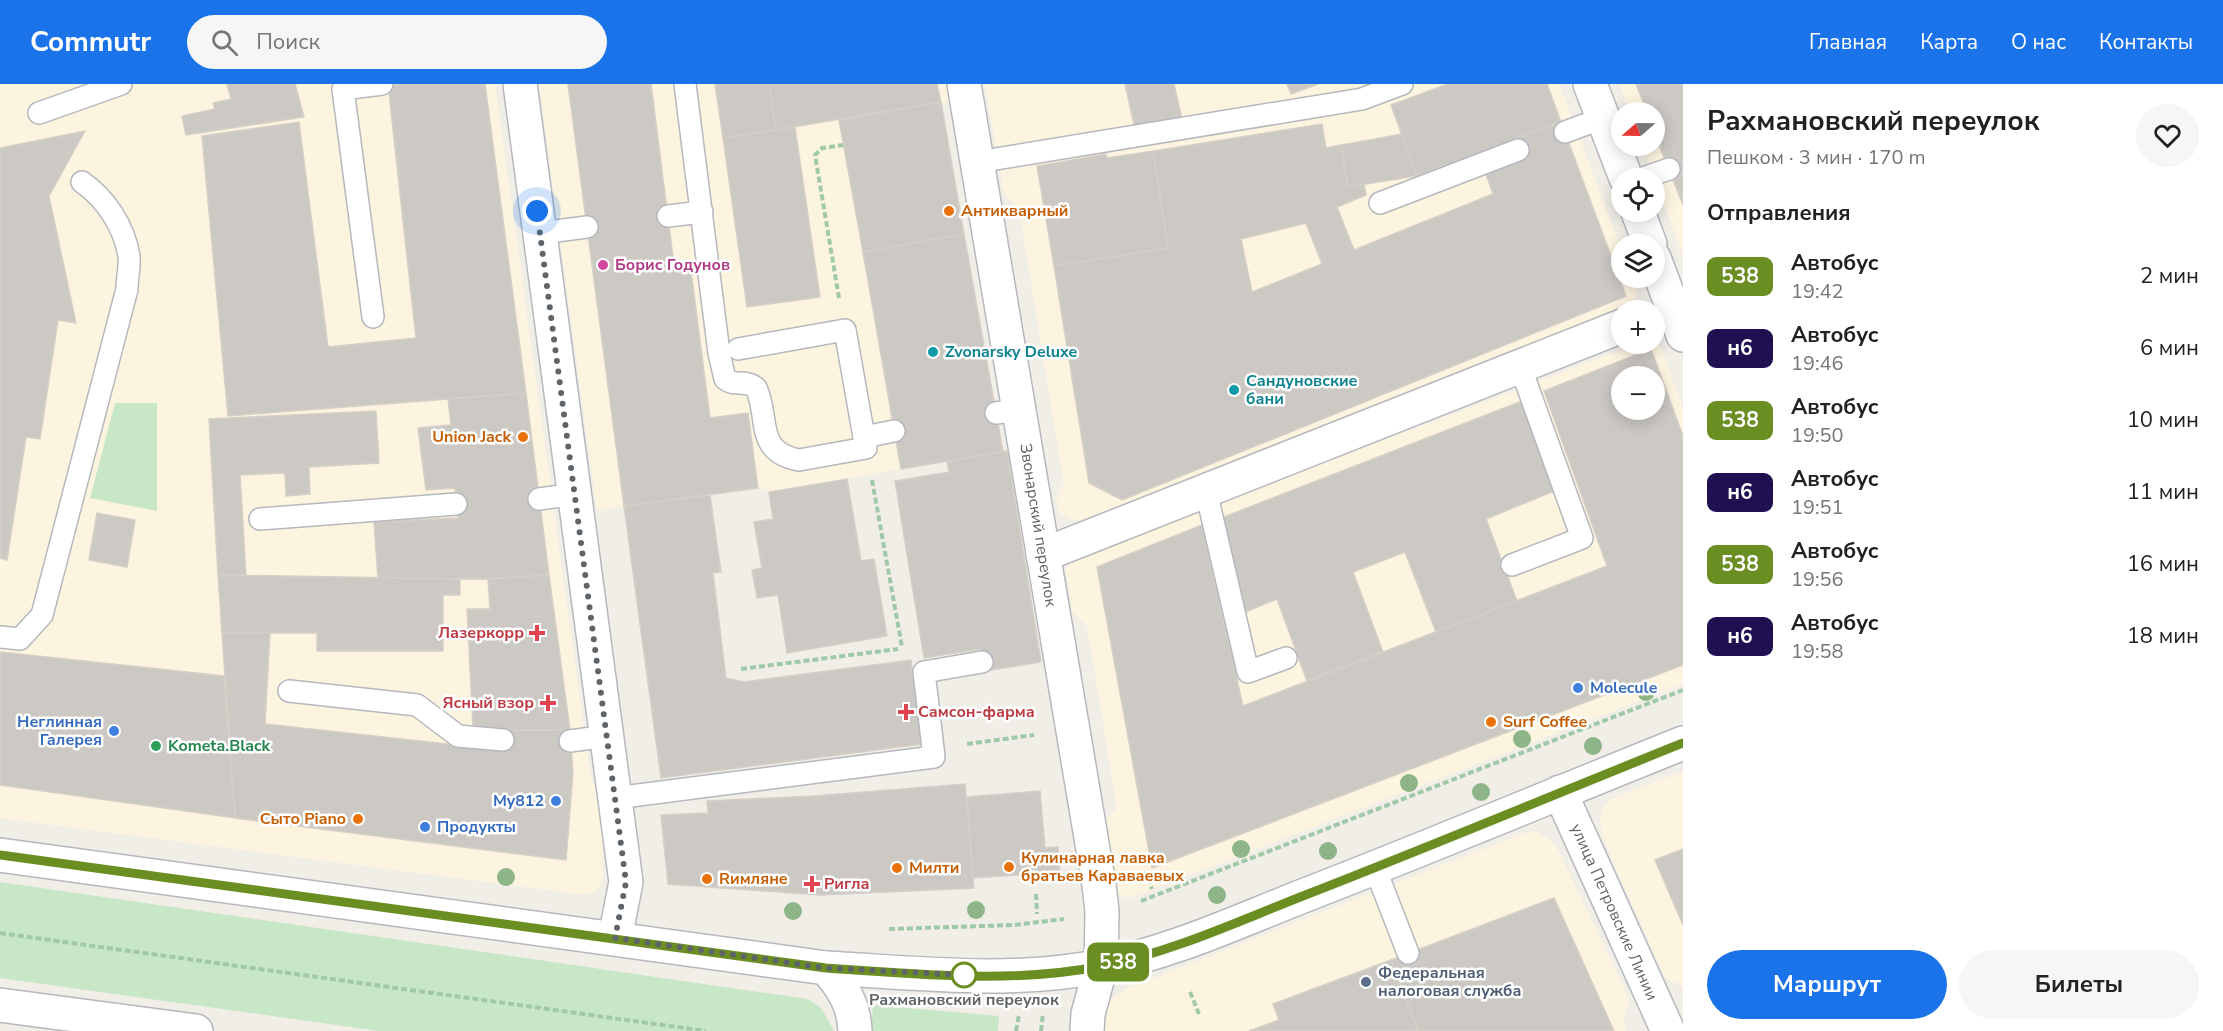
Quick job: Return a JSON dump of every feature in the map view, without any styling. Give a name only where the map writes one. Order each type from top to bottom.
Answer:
[{"type":"street","points":[[520,84],[626,882],[615,938]]},
{"type":"street","name":"Звонарский переулок","points":[[964,84],[977,162],[1007,411],[1043,555],[1049,651],[1102,911],[1101,966]]},
{"type":"street","points":[[1590,84],[1622,168]]},
{"type":"street","points":[[1662,288],[1670,318]]},
{"type":"street","points":[[1043,555],[1611,330]]},
{"type":"street","points":[[0,855],[826,968],[961,975],[1020,975],[1101,966],[1137,958],[1173,946],[1375,868],[1683,743]]},
{"type":"street","name":"улица Петровские Линии","points":[[1560,792],[1668,1031]]},
{"type":"street","points":[[1087,1031],[1088,1014],[1101,966]]},
{"type":"street","points":[[826,968],[842,985],[852,1005],[855,1031]]},
{"type":"street","points":[[0,1005],[196,1031]]},
{"type":"lane","points":[[39,113],[121,84]]},
{"type":"lane","points":[[373,317],[343,87],[382,84]]},
{"type":"lane","points":[[685,84],[722,372],[725,379],[730,383],[747,383],[756,388],[766,436],[772,447],[788,458],[799,460],[866,448],[845,330],[738,349]]},
{"type":"lane","points":[[977,162],[1362,99],[1402,84]]},
{"type":"lane","points":[[1564,132],[1603,117]]},
{"type":"lane","points":[[1380,203],[1518,150]]},
{"type":"lane","points":[[1665,170],[1669,168]]},
{"type":"lane","points":[[0,637],[20,639],[42,615],[127,289],[129,256],[119,225],[99,194],[82,182]]},
{"type":"lane","points":[[668,216],[702,212]]},
{"type":"lane","points":[[540,233],[587,226]]},
{"type":"lane","points":[[1512,565],[1582,538],[1520,366]]},
{"type":"lane","points":[[864,437],[894,432]]},
{"type":"lane","points":[[1206,491],[1248,672],[1286,658]]},
{"type":"lane","points":[[539,499],[575,494]]},
{"type":"lane","points":[[260,519],[456,504]]},
{"type":"lane","points":[[615,798],[934,757],[924,672],[982,662]]},
{"type":"lane","points":[[289,691],[417,705],[458,736],[502,740]]},
{"type":"lane","points":[[570,741],[607,736]]},
{"type":"lane","points":[[1375,868],[1408,953]]},
{"type":"path","points":[[843,145],[822,148],[815,155],[845,330]]},
{"type":"path","points":[[870,475],[902,649],[916,660],[924,672]]},
{"type":"path","points":[[741,669],[902,649]]},
{"type":"path","points":[[1014,925],[1102,911],[1155,897],[1683,690]]},
{"type":"path","points":[[933,748],[1044,734]]},
{"type":"path","points":[[1148,878],[1152,889]]},
{"type":"path","points":[[1036,894],[1037,914]]},
{"type":"path","points":[[0,933],[706,1031]]},
{"type":"path","points":[[1190,992],[1199,1014]]},
{"type":"shaded area","points":[[0,84],[495,84],[591,780],[601,791],[603,878],[597,891],[578,894],[0,818]]},
{"type":"shaded area","points":[[539,84],[946,84],[949,101],[839,121],[901,469],[769,492],[758,488],[597,510]]},
{"type":"shaded area","name":"Сандуновские бани","points":[[985,84],[1559,84],[1616,234],[1611,234],[1611,288],[1635,288],[1637,297],[1634,300],[1611,300],[1611,311],[1090,520],[1080,521],[1069,519],[1061,514],[1056,500],[1064,483],[1019,209],[1004,195]]},
{"type":"shaded area","points":[[1620,84],[1683,84],[1683,255],[1665,207],[1665,168],[1650,168],[1646,156],[1665,156],[1665,102],[1626,102]]},
{"type":"shaded area","points":[[1611,354],[1663,354],[1683,407],[1683,684],[1133,897],[1126,898],[1116,889],[1105,821],[1117,807],[1087,626],[1072,612],[1066,569],[1077,557]]},
{"type":"shaded area","points":[[1683,771],[1683,991],[1680,985],[1665,978],[1613,862],[1602,834],[1600,822],[1602,809],[1609,800]]},
{"type":"shaded area","points":[[1536,831],[1551,841],[1558,850],[1629,999],[1623,1021],[1627,1031],[1100,1031],[1102,1009],[1126,989],[1527,832]]},
{"type":"green space","points":[[115,403],[157,403],[157,511],[90,498]]},
{"type":"green space","points":[[0,882],[808,999],[822,1009],[834,1031],[379,1031],[0,978]]},
{"type":"green space","points":[[873,1005],[999,1016],[998,1031],[871,1031]]},
{"type":"building","points":[[227,84],[295,84],[304,117],[186,135],[182,116],[215,109],[213,103],[231,99]]},
{"type":"building","points":[[388,84],[485,84],[526,393],[228,416],[202,136],[299,122],[328,347],[416,338]]},
{"type":"building","points":[[568,84],[651,84],[674,265],[690,263],[710,418],[748,413],[758,488],[624,506]]},
{"type":"building","points":[[715,84],[769,84],[776,130],[723,138]]},
{"type":"building","points":[[769,84],[937,84],[941,102],[776,130]]},
{"type":"building","points":[[1125,84],[1174,84],[1182,119],[1135,129]]},
{"type":"building","points":[[1287,84],[1318,84],[1291,94]]},
{"type":"building","points":[[1448,84],[1547,84],[1561,122],[1417,176],[1391,105]]},
{"type":"building","points":[[1636,84],[1683,84],[1683,205],[1664,156],[1665,102],[1643,102]]},
{"type":"building","points":[[941,102],[964,234],[863,252],[839,120]]},
{"type":"building","name":"Сандуновские бани","points":[[1561,122],[1611,256],[1611,288],[1623,288],[1626,296],[1611,300],[1611,302],[1122,500],[1089,483],[1054,266],[1168,248],[1153,151],[1322,124],[1326,148],[1341,145],[1348,187],[1364,184],[1366,195],[1337,207],[1354,250],[1493,194],[1486,174],[1522,160],[1514,139]],"holes":[[[1306,223],[1322,264],[1252,292],[1241,239]]]},
{"type":"building","points":[[795,127],[820,297],[747,307],[723,138]]},
{"type":"building","points":[[85,131],[49,196],[76,323],[58,320],[40,439],[26,437],[7,560],[0,558],[0,148]]},
{"type":"building","points":[[1402,134],[1417,176],[1348,187],[1341,145]]},
{"type":"building","points":[[1153,151],[1168,248],[1054,266],[1037,166],[1106,154],[1107,158]]},
{"type":"building","name":"Zvonarsky Deluxe","points":[[964,234],[1003,452],[901,469],[863,252]]},
{"type":"building","points":[[1638,354],[1653,354],[1657,366],[1611,366],[1611,420],[1665,420],[1665,387],[1683,436],[1683,665],[1152,868],[1097,567],[1202,525],[1243,706],[1607,566],[1544,391]]},
{"type":"building","points":[[526,393],[549,575],[488,579],[378,579],[374,522],[458,518],[455,488],[426,490],[418,428],[451,425],[448,399]]},
{"type":"building","points":[[1522,401],[1554,491],[1486,519],[1517,601],[1436,632],[1405,552],[1353,572],[1383,652],[1307,681],[1277,599],[1243,613],[1224,517]]},
{"type":"building","points":[[376,411],[379,463],[309,467],[310,494],[286,496],[285,473],[240,475],[246,575],[218,575],[209,419]]},
{"type":"building","points":[[1007,451],[1041,662],[984,671],[981,649],[924,658],[895,481],[949,472],[947,461]]},
{"type":"building","points":[[847,479],[861,561],[874,559],[887,636],[787,653],[778,595],[757,598],[752,570],[762,568],[754,522],[773,519],[769,492]]},
{"type":"building","points":[[710,495],[721,572],[713,573],[726,678],[744,682],[911,660],[922,744],[661,778],[624,506]]},
{"type":"building","points":[[97,513],[135,520],[127,567],[89,560]]},
{"type":"building","points":[[218,575],[460,579],[460,595],[443,595],[443,651],[317,651],[317,633],[222,633]]},
{"type":"building","points":[[549,575],[570,730],[503,730],[473,726],[467,609],[490,609],[488,579]]},
{"type":"building","points":[[222,633],[270,633],[265,724],[502,750],[503,730],[570,730],[573,773],[566,860],[235,818]]},
{"type":"building","name":"Неглинная Галерея","points":[[0,652],[224,676],[235,818],[0,785]]},
{"type":"building","points":[[965,784],[974,888],[821,895],[668,884],[661,815],[708,813],[707,801],[813,796]]},
{"type":"building","points":[[1040,791],[1045,848],[1058,847],[1060,872],[973,878],[967,797]]},
{"type":"building","points":[[1683,849],[1683,925],[1655,860]]},
{"type":"building","points":[[1554,898],[1614,1031],[1418,1031],[1391,960]]},
{"type":"building","name":"Федеральная налоговая служба","points":[[1391,960],[1418,1031],[1249,1031],[1279,1020],[1273,1004]]},
{"type":"bus line","name":"538","points":[[0,855],[826,968],[961,975],[1042,974],[1101,966],[1137,958],[1173,946],[1375,868],[1683,743]]},
{"type":"place","name":"Антикварный","points":[[949,211]]},
{"type":"place","name":"Борис Годунов","points":[[603,265]]},
{"type":"place","name":"Zvonarsky Deluxe","points":[[933,352]]},
{"type":"place","name":"Сандуновские бани","points":[[1234,390]]},
{"type":"place","name":"Union Jack","points":[[523,437]]},
{"type":"place","name":"Лазеркорр","points":[[537,633]]},
{"type":"place","name":"Molecule","points":[[1578,688]]},
{"type":"place","name":"Ясный взор","points":[[548,703]]},
{"type":"place","name":"Самсон-фарма","points":[[906,712]]},
{"type":"place","name":"Surf Coffee","points":[[1491,722]]},
{"type":"place","name":"Неглинная Галерея","points":[[114,731]]},
{"type":"place","name":"Kometa.Black","points":[[156,746]]},
{"type":"place","name":"My812","points":[[556,801]]},
{"type":"place","name":"Сыто Piano","points":[[358,819]]},
{"type":"place","name":"Продукты","points":[[425,827]]},
{"type":"place","name":"Кулинарная лавка братьев Караваевых","points":[[1009,867]]},
{"type":"place","name":"Милти","points":[[897,868]]},
{"type":"place","name":"Rимляне","points":[[707,879]]},
{"type":"place","name":"Ригла","points":[[812,884]]},
{"type":"place","name":"Рахмановский переулок","points":[[964,975]]},
{"type":"place","name":"Федеральная налоговая служба","points":[[1366,982]]},
{"type":"route","points":[[537,211],[626,882],[615,938],[826,968],[964,975]]}]
